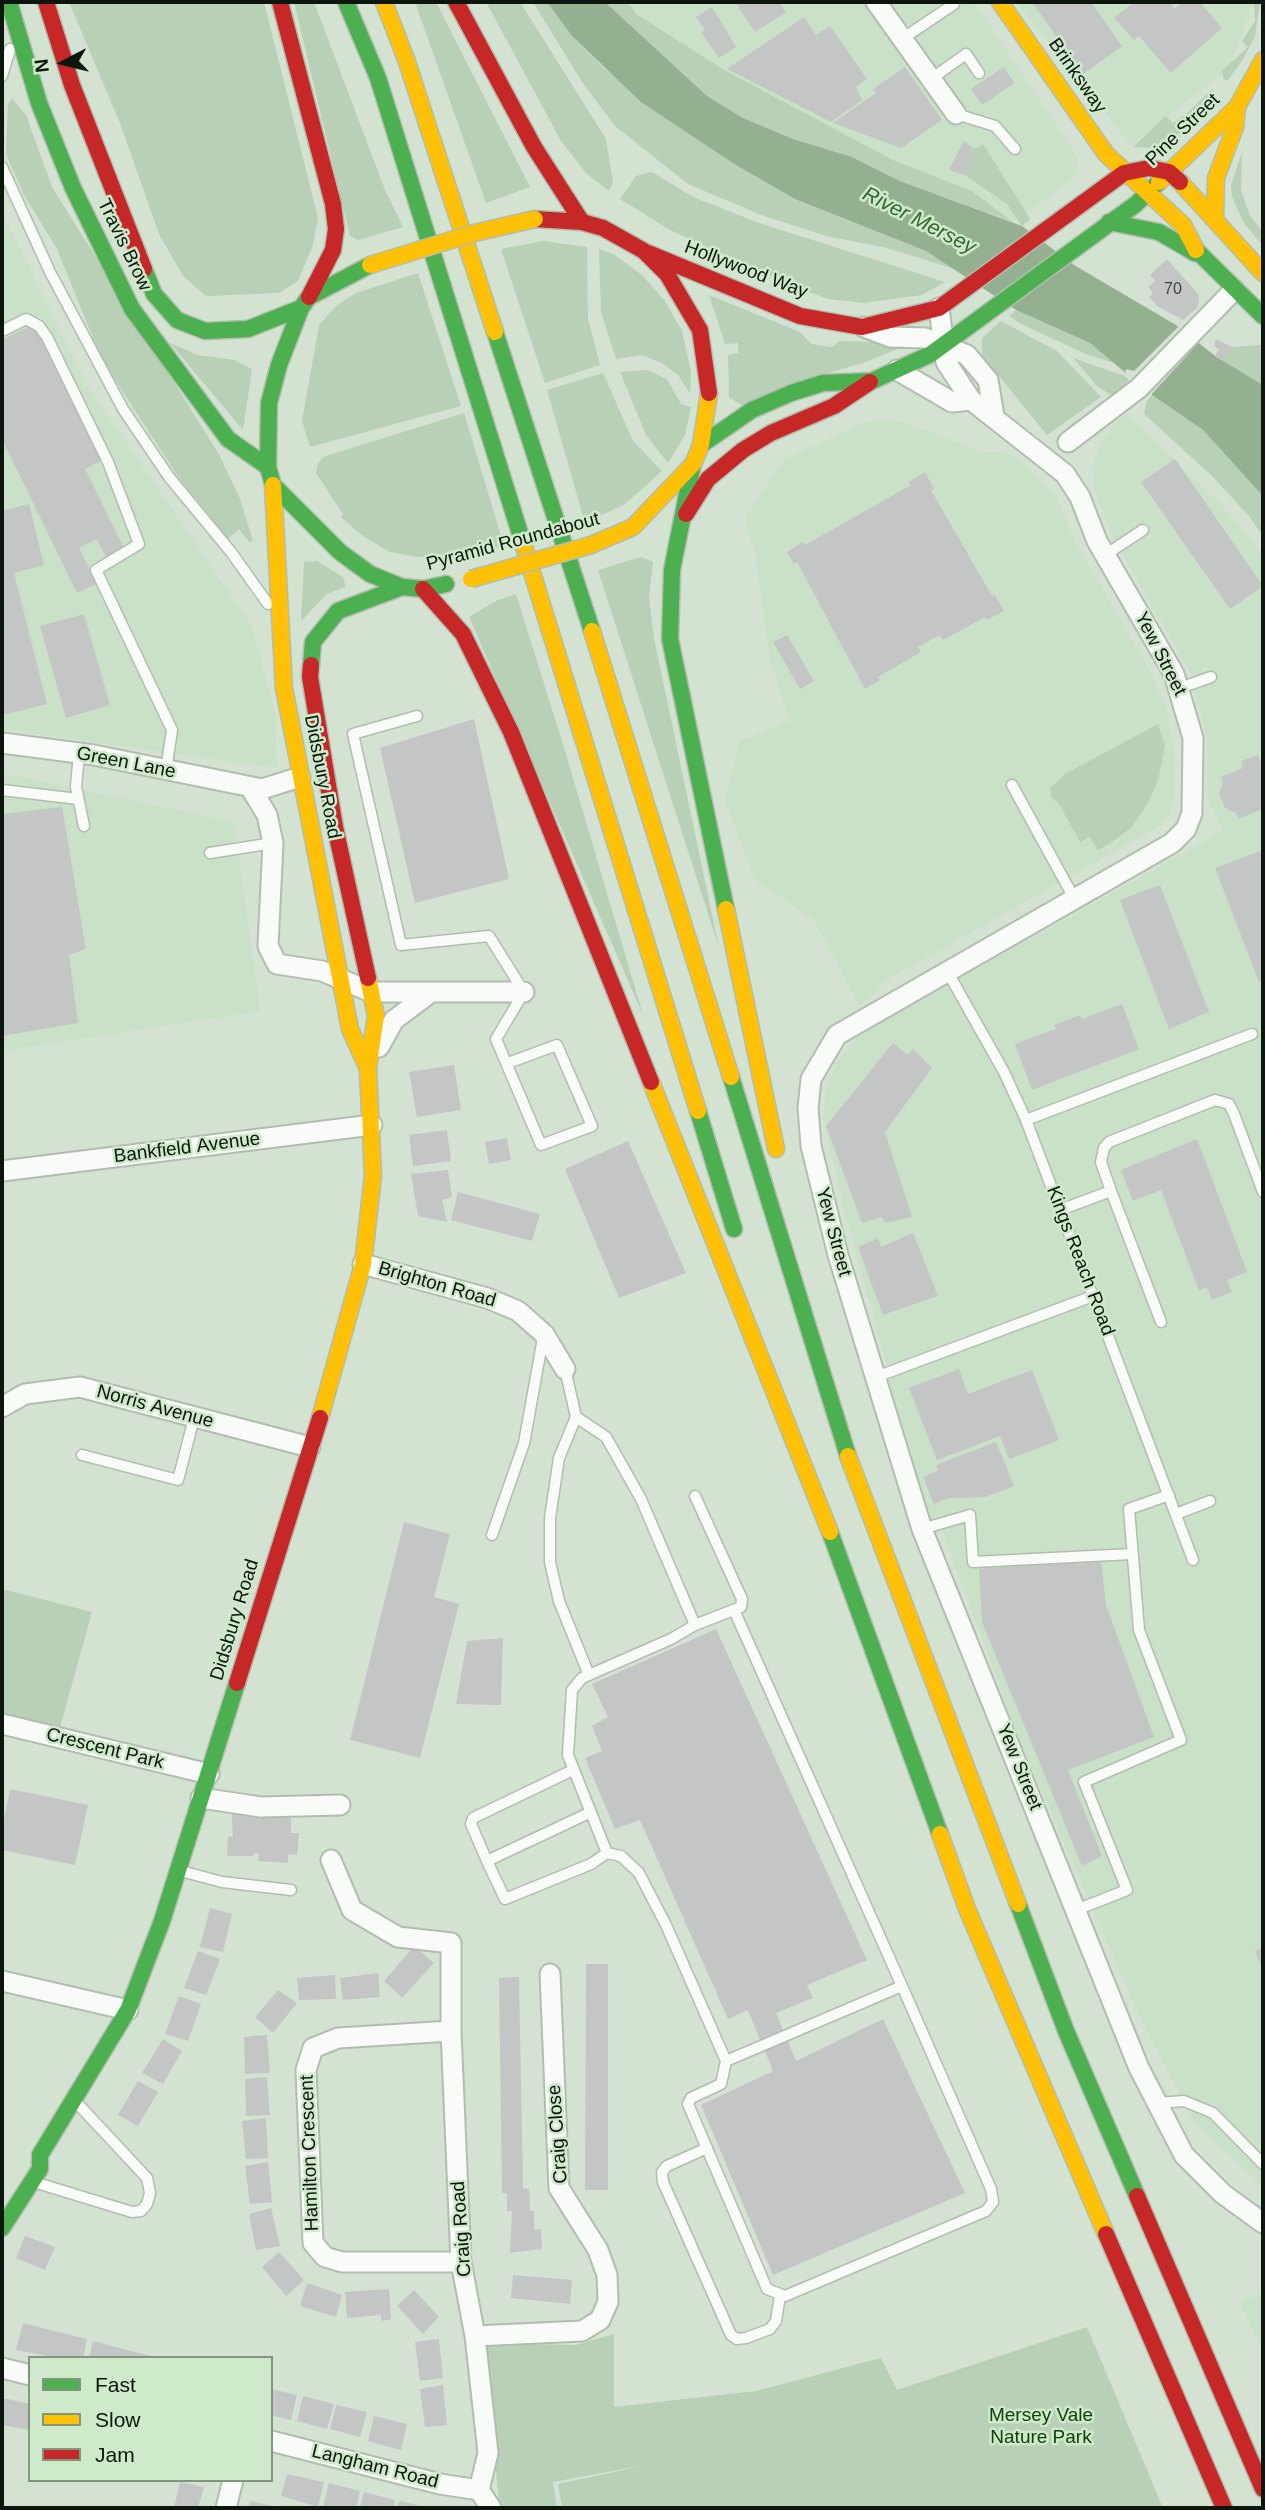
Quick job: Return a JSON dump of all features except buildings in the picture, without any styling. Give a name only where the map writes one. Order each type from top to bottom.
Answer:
[{"type":"main road","name":"Travis Brow","points":[[9,2],[39,103],[73,188],[132,309],[228,439],[268,467]]},
{"type":"main road","name":"Travis Brow","points":[[46,2],[72,85],[154,294],[177,320],[205,331],[248,329],[305,303]]},
{"type":"main road","points":[[280,2],[333,204],[336,229],[333,250],[305,303]]},
{"type":"main road","points":[[346,2],[378,79],[421,212],[738,1242]]},
{"type":"main road","points":[[384,2],[407,62],[602,661],[855,1477],[1066,2031],[1263,2490]]},
{"type":"main road","points":[[456,2],[550,171],[582,222]]},
{"type":"main road","name":"Brinksway","points":[[1000,2],[1100,146],[1124,173],[1149,191],[1183,225],[1199,256],[1263,316]]},
{"type":"main road","name":"Pine Street","points":[[1149,191],[1237,107],[1263,60]]},
{"type":"main road","points":[[1215,220],[1216,178],[1235,127],[1237,107]]},
{"type":"main road","points":[[1124,173],[1149,168],[1169,172],[1263,273]]},
{"type":"main road","name":"Hollywood Way","points":[[644,251],[800,316],[862,327],[939,308],[1124,173]]},
{"type":"main road","points":[[678,538],[701,488],[723,465],[771,433],[834,406],[872,381],[944,344],[1149,191]]},
{"type":"main road","name":"Pyramid Roundabout","points":[[535,219],[582,222],[603,228],[644,251],[667,274],[700,330],[710,386],[701,445],[693,464],[632,527],[591,545],[471,579],[422,589],[402,587],[370,574],[340,552],[273,485],[268,467],[269,402],[305,303],[370,265],[474,233],[535,219]]},
{"type":"main road","points":[[1105,225],[1159,232],[1199,256]]},
{"type":"main road","points":[[701,445],[751,410],[791,393],[823,383],[872,381]]},
{"type":"main road","points":[[693,464],[672,570],[670,639],[781,1170]]},
{"type":"main road","name":"Didsbury Road","points":[[273,485],[278,621],[284,688],[349,1029],[368,1069]]},
{"type":"main road","name":"Didsbury Road","points":[[2,2228],[40,2169],[40,2155],[128,2010],[209,1774],[338,1361],[363,1264],[373,1175],[368,1069],[376,1016],[335,827],[310,677],[313,642],[326,622],[338,611],[402,587]]},
{"type":"main road","points":[[422,589],[463,634],[511,732],[811,1481],[967,1909],[1224,2508]]},
{"type":"main road","points":[[794,1223],[855,1477]]},
{"type":"main road","points":[[759,1308],[811,1481]]},
{"type":"main road","name":"Didsbury Road","points":[[15,2177],[29,2160],[40,2155]]},
{"type":"street","points":[[876,2],[956,114]]},
{"type":"street","points":[[1068,442],[1139,388],[1234,290]]},
{"type":"street","name":"Yew Street","points":[[939,308],[946,362],[965,387],[971,401],[994,416],[1065,474],[1080,498],[1105,555],[1180,688],[1193,737],[1195,761],[1192,813],[1186,829],[1172,844],[1073,898],[837,1035],[811,1079],[808,1108],[811,1146],[838,1255],[922,1529],[1139,2068],[1184,2155],[1223,2194],[1263,2223]]},
{"type":"street","points":[[862,327],[890,337],[925,338],[967,355],[988,380],[994,416]]},
{"type":"street","name":"Yew Street","points":[[897,370],[953,402],[971,401]]},
{"type":"street","name":"Green Lane","points":[[2,743],[79,753],[250,787],[273,788],[300,777]]},
{"type":"street","points":[[250,787],[267,815],[273,843],[268,946],[277,964],[322,971],[371,992],[524,992]]},
{"type":"street","points":[[368,1069],[394,1020],[430,993]]},
{"type":"street","name":"Bankfield Avenue","points":[[2,1171],[372,1125]]},
{"type":"street","name":"Brighton Road","points":[[363,1264],[503,1304],[527,1317],[544,1334],[565,1369]]},
{"type":"street","name":"Norris Avenue","points":[[2,1407],[25,1394],[80,1387],[310,1447]]},
{"type":"street","name":"Crescent Park","points":[[2,1724],[209,1774]]},
{"type":"street","points":[[201,1798],[261,1807],[341,1805]]},
{"type":"street","name":"Craig Road","points":[[331,1860],[352,1910],[398,1937],[451,1943],[451,2031],[461,2262],[475,2336],[488,2453],[479,2490]]},
{"type":"street","name":"Craig Close","points":[[475,2336],[582,2331],[600,2320],[608,2302],[607,2275],[598,2250],[559,2189],[550,1974]]},
{"type":"street","points":[[2,1981],[128,2010]]},
{"type":"street","name":"Hamilton Crescent","points":[[451,2031],[338,2038],[313,2048],[306,2070],[313,2243],[325,2257],[342,2262],[461,2262]]},
{"type":"street","points":[[2,2368],[28,2374]]},
{"type":"street","name":"Langham Road","points":[[273,2442],[440,2484],[479,2490]]},
{"type":"street","points":[[226,2508],[232,2482]]},
{"type":"street","points":[[479,2490],[491,2508]]},
{"type":"lane","points":[[902,39],[954,5]]},
{"type":"lane","points":[[2,76],[16,25]]},
{"type":"lane","points":[[931,79],[966,54],[979,73]]},
{"type":"lane","points":[[956,114],[995,126],[1015,149]]},
{"type":"lane","points":[[2,167],[66,304],[123,409],[169,477],[255,583],[291,643]]},
{"type":"lane","points":[[2,331],[26,319],[39,326],[47,337],[108,462],[135,532],[139,544],[96,570],[172,730],[166,770]]},
{"type":"lane","points":[[1105,555],[1143,530]]},
{"type":"lane","points":[[297,655],[310,677]]},
{"type":"lane","points":[[1180,688],[1211,677]]},
{"type":"lane","points":[[417,716],[353,734],[401,945],[489,936],[524,992],[496,1039],[541,1145],[592,1126],[557,1045],[508,1063]]},
{"type":"lane","points":[[79,753],[76,787],[84,826]]},
{"type":"lane","points":[[1012,785],[1073,898]]},
{"type":"lane","points":[[2,790],[78,799]]},
{"type":"lane","points":[[210,853],[273,843]]},
{"type":"lane","name":"Kings Reach Road","points":[[947,970],[1004,1072],[1026,1120],[1193,1560]]},
{"type":"lane","points":[[1026,1120],[1252,1034]]},
{"type":"lane","points":[[1161,1322],[1101,1162],[1109,1142],[1215,1100],[1229,1104],[1263,1192]]},
{"type":"lane","points":[[1060,1210],[1111,1191]]},
{"type":"lane","points":[[876,1377],[1093,1296]]},
{"type":"lane","points":[[492,1535],[524,1443],[544,1334]]},
{"type":"lane","points":[[565,1369],[576,1417],[559,1458],[550,1518],[550,1562],[559,1601],[589,1675]]},
{"type":"lane","points":[[576,1417],[606,1437],[612,1447],[641,1499],[695,1625]]},
{"type":"lane","points":[[82,1455],[178,1480],[194,1418]]},
{"type":"lane","points":[[1076,1910],[1127,1890],[1084,1782],[1181,1740],[1139,1630],[1129,1509],[1169,1494]]},
{"type":"lane","points":[[607,1853],[568,1755],[572,1690],[582,1678],[671,1639],[695,1625],[741,1607],[742,1599],[695,1496]]},
{"type":"lane","points":[[1176,1514],[1210,1501]]},
{"type":"lane","points":[[922,1529],[970,1515],[973,1562],[1132,1554]]},
{"type":"lane","points":[[573,1770],[473,1818],[471,1824],[505,1899],[591,1864],[607,1853],[621,1856],[639,1873],[666,1925],[726,2061],[722,2084],[691,2098],[688,2104],[767,2289],[780,2295],[986,2211],[993,2202],[991,2189],[734,1610]]},
{"type":"lane","points":[[487,1861],[589,1813]]},
{"type":"lane","points":[[178,1870],[222,1882],[290,1890]]},
{"type":"lane","points":[[726,2061],[902,1986]]},
{"type":"lane","points":[[33,2181],[132,2212],[141,2211],[147,2204],[150,2193],[146,2178],[74,2100]]},
{"type":"lane","points":[[1157,2103],[1184,2101],[1213,2113],[1263,2164]]},
{"type":"lane","points":[[707,2148],[667,2166],[662,2172],[663,2182],[731,2334],[737,2339],[746,2338],[770,2329],[776,2321],[780,2295]]},
{"type":"shaded area","points":[[628,2],[974,2],[1078,158],[1075,178],[1013,222],[972,191],[893,160],[726,71],[636,14]]},
{"type":"shaded area","points":[[1016,2],[1254,2],[1230,67],[1131,145]]},
{"type":"shaded area","points":[[2,213],[87,385],[252,626],[275,714],[277,768],[2,729]]},
{"type":"shaded area","points":[[1127,414],[1219,502],[1263,554],[1263,2187],[1194,2121],[1138,2013],[1021,1744],[942,1530],[932,1524],[923,1502],[884,1384],[891,1380],[845,1214],[823,1117],[826,1089],[836,1063],[853,1041],[871,1028],[1223,831],[1208,799],[1207,739],[1190,671],[1112,536],[1094,489],[1093,467],[1099,447],[1115,423]]},
{"type":"shaded area","points":[[880,420],[903,422],[983,452],[1005,452],[1025,465],[1056,496],[1077,545],[1153,677],[1166,707],[1173,747],[1174,792],[1170,814],[1160,826],[883,982],[874,995],[859,1005],[814,920],[754,879],[725,799],[740,741],[790,721],[770,659],[754,545],[749,539],[746,517],[784,460],[860,424]]},
{"type":"shaded area","points":[[2,773],[234,822],[260,1011],[2,1051]]},
{"type":"shaded area","points":[[1263,2293],[1263,2352],[1240,2302]]},
{"type":"green space","points":[[69,2],[264,2],[318,218],[313,245],[298,281],[279,293],[206,296],[183,276],[159,234],[120,123]]},
{"type":"green space","points":[[294,2],[314,2],[385,190],[403,227],[358,240],[350,236]]},
{"type":"green space","points":[[415,2],[436,2],[530,187],[486,203]]},
{"type":"green space","points":[[486,2],[520,2],[606,139],[613,183],[609,191],[586,173],[561,141]]},
{"type":"green space","points":[[533,2],[547,2],[572,36],[605,69],[736,165],[795,199],[926,251],[955,269],[883,247],[830,237],[761,215],[688,184],[615,126],[582,82]]},
{"type":"green space","points":[[605,2],[628,2],[636,14],[726,71],[893,160],[972,191],[1013,222],[900,181],[852,157],[793,139],[743,118],[707,96]]},
{"type":"green space","points":[[1254,2],[1260,2],[1255,36],[1242,61],[1228,80],[1224,80],[1222,71],[1248,47],[1242,41],[1255,21]]},
{"type":"green space","points":[[1212,89],[1216,97],[1174,139],[1154,148],[1133,147],[1166,116],[1173,123]]},
{"type":"green space","points":[[12,98],[26,115],[52,187],[220,456],[240,499],[253,541],[249,542],[239,529],[228,539],[179,478],[102,360],[57,249],[23,193],[6,154],[8,104]]},
{"type":"green space","points":[[983,144],[1030,219],[1022,226],[1007,204],[966,176],[974,149]]},
{"type":"green space","points":[[1242,152],[1241,190],[1250,216],[1263,232],[1263,246],[1243,222],[1232,196],[1231,185]]},
{"type":"green space","points":[[652,172],[693,197],[759,223],[945,282],[922,295],[864,303],[828,299],[795,287],[670,230],[620,199],[636,176]]},
{"type":"green space","points":[[543,241],[587,247],[588,319],[600,365],[545,383],[501,249]]},
{"type":"green space","points":[[599,249],[613,254],[642,275],[665,301],[682,331],[691,372],[690,393],[678,375],[662,363],[641,355],[616,359],[601,312]]},
{"type":"green space","points":[[418,273],[461,406],[310,447],[302,421],[319,325],[337,305],[356,293]]},
{"type":"green space","points":[[709,295],[800,332],[811,344],[832,347],[840,341],[904,343],[904,346],[866,362],[790,384],[743,406],[729,397],[728,355],[738,353],[738,343],[725,344]]},
{"type":"green space","points":[[1016,310],[1090,343],[1118,364],[1088,355],[1021,324],[1009,316]]},
{"type":"green space","points":[[1001,321],[1057,351],[1101,397],[1047,435],[982,355],[982,338]]},
{"type":"green space","points":[[170,343],[198,355],[234,360],[252,369],[243,430]]},
{"type":"green space","points":[[1232,347],[1263,347],[1263,385],[1222,360]]},
{"type":"green space","points":[[1073,358],[1125,376],[1129,380],[1113,395],[1109,394],[1096,385]]},
{"type":"green space","points":[[647,370],[667,379],[681,404],[691,407],[685,435],[668,463],[646,435],[620,372]]},
{"type":"green space","points":[[603,373],[633,441],[662,471],[625,504],[585,523],[547,390]]},
{"type":"green space","points":[[1152,395],[1203,430],[1263,496],[1263,536],[1249,516],[1212,476],[1144,414],[1146,403]]},
{"type":"green space","points":[[464,413],[504,546],[457,558],[417,557],[390,552],[364,537],[341,517],[343,514],[316,473],[323,457]]},
{"type":"green space","points":[[641,557],[653,562],[649,597],[654,638],[719,948],[598,570]]},
{"type":"green space","points":[[317,561],[343,577],[346,587],[327,594],[301,621],[304,562]]},
{"type":"green space","points":[[516,594],[643,1015],[469,617],[498,600]]},
{"type":"green space","points":[[1158,724],[1165,746],[1158,780],[1147,805],[1131,828],[1109,844],[1098,850],[1090,837],[1080,842],[1059,804],[1051,797],[1050,788],[1065,774]]},
{"type":"green space","points":[[2,1589],[92,1612],[59,1731],[2,1716]]},
{"type":"green space","name":"Mersey Vale Nature Park","points":[[1087,2327],[1163,2508],[562,2508],[558,2484],[651,2464],[553,2482],[557,2508],[502,2508],[499,2501],[483,2343],[576,2345],[614,2334],[614,2407],[756,2391],[881,2358],[897,2390]]},
{"type":"water","name":"River Mersey","points":[[547,2],[605,2],[707,96],[743,118],[793,139],[852,157],[900,181],[1022,226],[1074,265],[1176,325],[1215,356],[1263,385],[1263,496],[1203,430],[1152,395],[1090,343],[1016,310],[926,251],[795,199],[736,165],[641,102],[572,36]]},
{"type":"pier","points":[[1181,324],[1201,340],[1150,396],[1125,376],[1126,369],[1134,371]]},
{"type":"traffic: fast","points":[[9,2],[39,103],[73,188],[132,309],[228,439],[268,467]]},
{"type":"traffic: fast","points":[[346,2],[378,78],[523,543]]},
{"type":"traffic: fast","points":[[701,445],[752,410],[791,393],[823,383],[872,381],[931,354],[1136,204],[1159,182]]},
{"type":"traffic: fast","points":[[1109,222],[1159,232],[1195,253]]},
{"type":"traffic: fast","points":[[1196,250],[1263,316]]},
{"type":"traffic: fast","points":[[370,265],[309,297],[301,308],[279,365],[269,403],[268,467],[273,485],[340,552],[370,574],[402,587],[423,589],[446,584]]},
{"type":"traffic: fast","points":[[144,269],[154,294],[177,320],[205,331],[248,329],[301,308]]},
{"type":"traffic: fast","points":[[495,332],[592,631]]},
{"type":"traffic: fast","points":[[693,464],[672,570],[670,639],[726,909]]},
{"type":"traffic: fast","points":[[311,665],[313,642],[338,611],[402,587]]},
{"type":"traffic: fast","points":[[731,1077],[848,1456]]},
{"type":"traffic: fast","points":[[698,1111],[734,1229]]},
{"type":"traffic: fast","points":[[830,1532],[940,1834]]},
{"type":"traffic: fast","points":[[2,2228],[40,2169],[40,2155],[128,2010],[162,1921],[237,1683]]},
{"type":"traffic: fast","points":[[1018,1904],[1066,2031],[1137,2196]]},
{"type":"traffic: slow","points":[[384,2],[407,62],[495,332]]},
{"type":"traffic: slow","points":[[1000,2],[1106,154],[1183,225],[1196,250]]},
{"type":"traffic: slow","points":[[1159,182],[1237,107],[1263,60]]},
{"type":"traffic: slow","points":[[1215,220],[1216,178],[1235,127],[1237,108]]},
{"type":"traffic: slow","points":[[1180,182],[1263,273]]},
{"type":"traffic: slow","points":[[370,265],[474,233],[535,219]]},
{"type":"traffic: slow","points":[[633,527],[693,464],[701,445],[709,393]]},
{"type":"traffic: slow","points":[[273,485],[284,688],[350,1029],[368,1069]]},
{"type":"traffic: slow","points":[[471,579],[591,545],[633,527]]},
{"type":"traffic: slow","points":[[523,543],[698,1111]]},
{"type":"traffic: slow","points":[[592,631],[731,1077]]},
{"type":"traffic: slow","points":[[726,909],[776,1149]]},
{"type":"traffic: slow","points":[[320,1418],[363,1264],[373,1175],[368,1069],[376,1016],[368,978]]},
{"type":"traffic: slow","points":[[651,1082],[830,1532]]},
{"type":"traffic: slow","points":[[848,1456],[1018,1904]]},
{"type":"traffic: slow","points":[[940,1834],[967,1909],[1106,2234]]},
{"type":"traffic: jam","points":[[46,2],[72,85],[144,269]]},
{"type":"traffic: jam","points":[[280,2],[333,204],[336,229],[333,250],[309,297]]},
{"type":"traffic: jam","points":[[456,2],[534,147],[582,222]]},
{"type":"traffic: jam","points":[[648,253],[800,316],[862,327],[939,308],[1124,173],[1149,168],[1169,172],[1180,182]]},
{"type":"traffic: jam","points":[[535,219],[582,222],[603,228],[644,251],[667,274],[700,330],[709,393]]},
{"type":"traffic: jam","points":[[686,514],[708,479],[743,450],[771,433],[834,406],[870,382]]},
{"type":"traffic: jam","points":[[423,589],[463,634],[511,732],[651,1082]]},
{"type":"traffic: jam","points":[[311,665],[310,677],[335,827],[368,978]]},
{"type":"traffic: jam","points":[[237,1683],[320,1418]]},
{"type":"traffic: jam","points":[[1137,2196],[1263,2489]]},
{"type":"traffic: jam","points":[[1106,2234],[1224,2508]]}]
